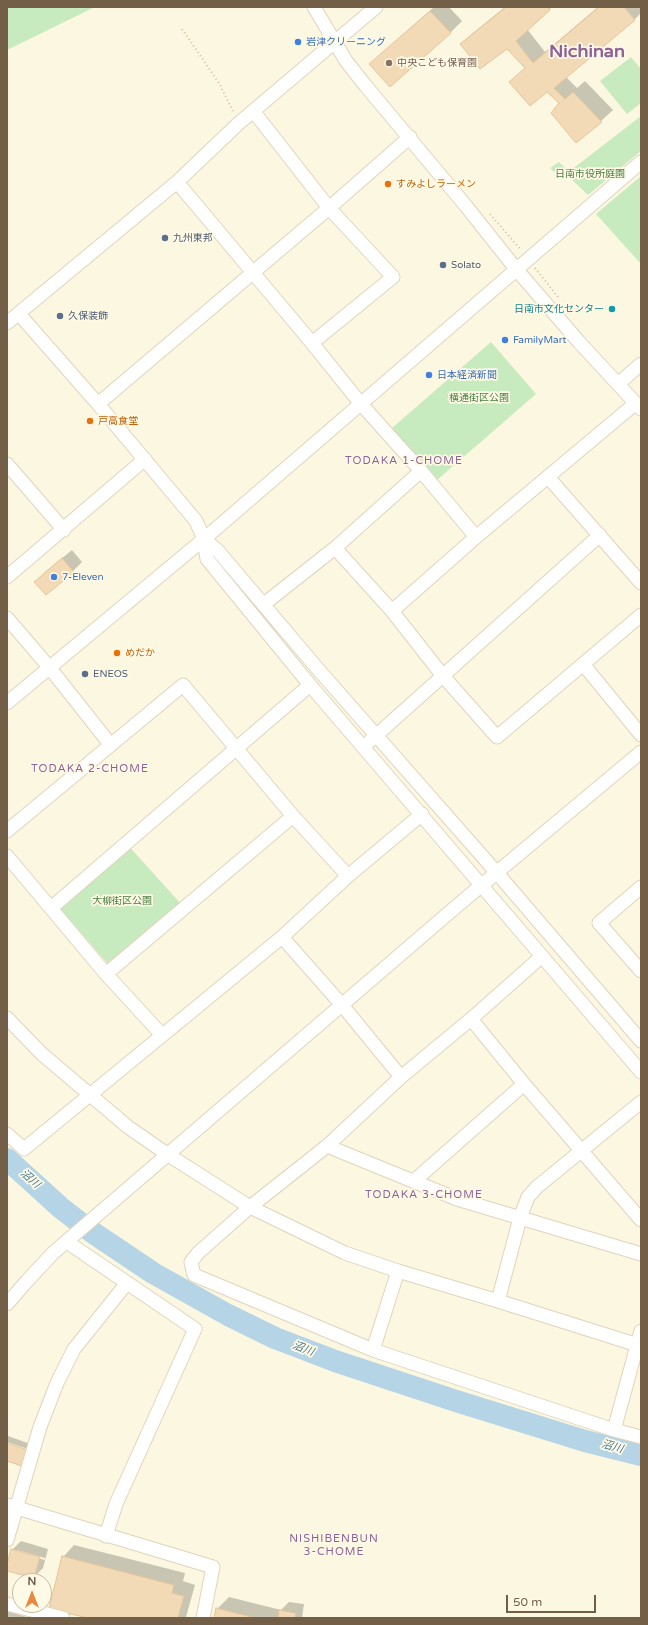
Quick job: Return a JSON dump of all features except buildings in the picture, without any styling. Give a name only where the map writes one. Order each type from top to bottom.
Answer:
[{"type":"street","points":[[314,7],[346,61],[365,85],[410,137],[516,269],[639,406],[548,477],[476,537],[392,611]]},
{"type":"street","points":[[7,323],[177,182],[239,123],[254,112],[376,7]]},
{"type":"street","points":[[254,112],[330,208],[393,277],[312,343]]},
{"type":"street","points":[[98,404],[330,208],[410,137]]},
{"type":"street","points":[[7,703],[204,539],[641,162]]},
{"type":"street","points":[[177,182],[361,404],[476,537]]},
{"type":"street","points":[[19,314],[98,404],[196,521],[204,539],[207,559],[310,685],[422,814],[541,957],[641,1072]]},
{"type":"street","points":[[619,383],[641,364]]},
{"type":"street","points":[[7,577],[64,530],[145,459]]},
{"type":"street","points":[[7,464],[64,530]]},
{"type":"street","points":[[264,604],[335,548],[420,471]]},
{"type":"street","points":[[548,477],[641,583]]},
{"type":"street","points":[[364,747],[600,535]]},
{"type":"street","points":[[204,539],[218,551],[641,1041]]},
{"type":"street","points":[[335,548],[392,611],[443,676],[497,737],[641,615]]},
{"type":"street","points":[[7,618],[49,667],[110,744]]},
{"type":"street","points":[[583,664],[641,735]]},
{"type":"street","points":[[7,832],[110,744],[183,685],[293,816],[348,876]]},
{"type":"street","points":[[51,908],[310,685]]},
{"type":"street","points":[[7,1304],[37,1270],[167,1154],[482,885],[641,752]]},
{"type":"street","points":[[7,1134],[24,1149],[282,936],[348,876],[422,814]]},
{"type":"street","points":[[106,974],[293,816]]},
{"type":"street","points":[[7,856],[106,974],[162,1035]]},
{"type":"street","points":[[641,887],[599,923],[641,971]]},
{"type":"street","points":[[282,936],[342,1005],[401,1077]]},
{"type":"street","points":[[541,957],[471,1019],[401,1077],[327,1146],[250,1207],[199,1252],[191,1262],[194,1275],[373,1350],[614,1430],[641,1437]]},
{"type":"street","points":[[7,1018],[42,1054],[128,1127],[250,1207],[345,1253],[398,1271],[639,1345]]},
{"type":"street","points":[[471,1019],[524,1084],[641,1220]]},
{"type":"street","points":[[414,1181],[524,1084]]},
{"type":"street","points":[[498,1301],[520,1218],[528,1197],[537,1187],[581,1150],[641,1102]]},
{"type":"street","points":[[327,1146],[457,1199],[641,1254]]},
{"type":"street","points":[[67,1242],[195,1329],[116,1504],[106,1536]]},
{"type":"street","points":[[373,1350],[398,1271]]},
{"type":"street","points":[[7,1540],[12,1507],[57,1382],[74,1349],[127,1283]]},
{"type":"street","points":[[614,1430],[639,1345],[641,1330]]},
{"type":"street","points":[[12,1507],[213,1567],[203,1618]]},
{"type":"street","points":[[7,1604],[63,1618]]},
{"type":"path","points":[[182,29],[219,83],[239,123]]},
{"type":"green space","points":[[7,7],[95,7],[7,50]]},
{"type":"green space","points":[[631,57],[641,69],[641,103],[627,114],[600,81]]},
{"type":"green space","name":"日南市役所庭園","points":[[641,116],[641,151],[588,195],[566,174]]},
{"type":"green space","points":[[559,162],[566,169],[558,175],[550,168]]},
{"type":"green space","points":[[641,176],[641,264],[596,214]]},
{"type":"green space","name":"横通街区公園","points":[[491,342],[536,394],[437,480],[392,428]]},
{"type":"green space","name":"大柳街区公園","points":[[126,843],[181,904],[109,965],[56,904]]},
{"type":"waterway","name":"沼川","points":[[7,1159],[61,1208],[92,1232],[153,1273],[228,1315],[275,1338],[335,1361],[456,1401],[585,1441],[641,1455]]},
{"type":"place","name":"岩津クリーニング","points":[[298,42]]},
{"type":"place","name":"中央こども保育園","points":[[389,63]]},
{"type":"place","name":"すみよしラーメン","points":[[388,184]]},
{"type":"place","name":"九州東邦","points":[[165,238]]},
{"type":"place","name":"Solato","points":[[443,265]]},
{"type":"place","name":"日南市文化センター","points":[[612,309]]},
{"type":"place","name":"久保装飾","points":[[60,316]]},
{"type":"place","name":"FamilyMart","points":[[505,340]]},
{"type":"place","name":"日本経済新聞","points":[[429,375]]},
{"type":"place","name":"戸高食堂","points":[[90,421]]},
{"type":"place","name":"7-Eleven","points":[[54,577]]},
{"type":"place","name":"めだか","points":[[117,653]]},
{"type":"place","name":"ENEOS","points":[[85,674]]},
{"type":"district","name":"Nichinan","points":[[587,52]]},
{"type":"district","name":"TODAKA 1-CHOME","points":[[404,461]]},
{"type":"district","name":"TODAKA 2-CHOME","points":[[90,769]]},
{"type":"district","name":"TODAKA 3-CHOME","points":[[424,1195]]},
{"type":"district","name":"NISHIBENBUN 3-CHOME","points":[[334,1545]]}]
